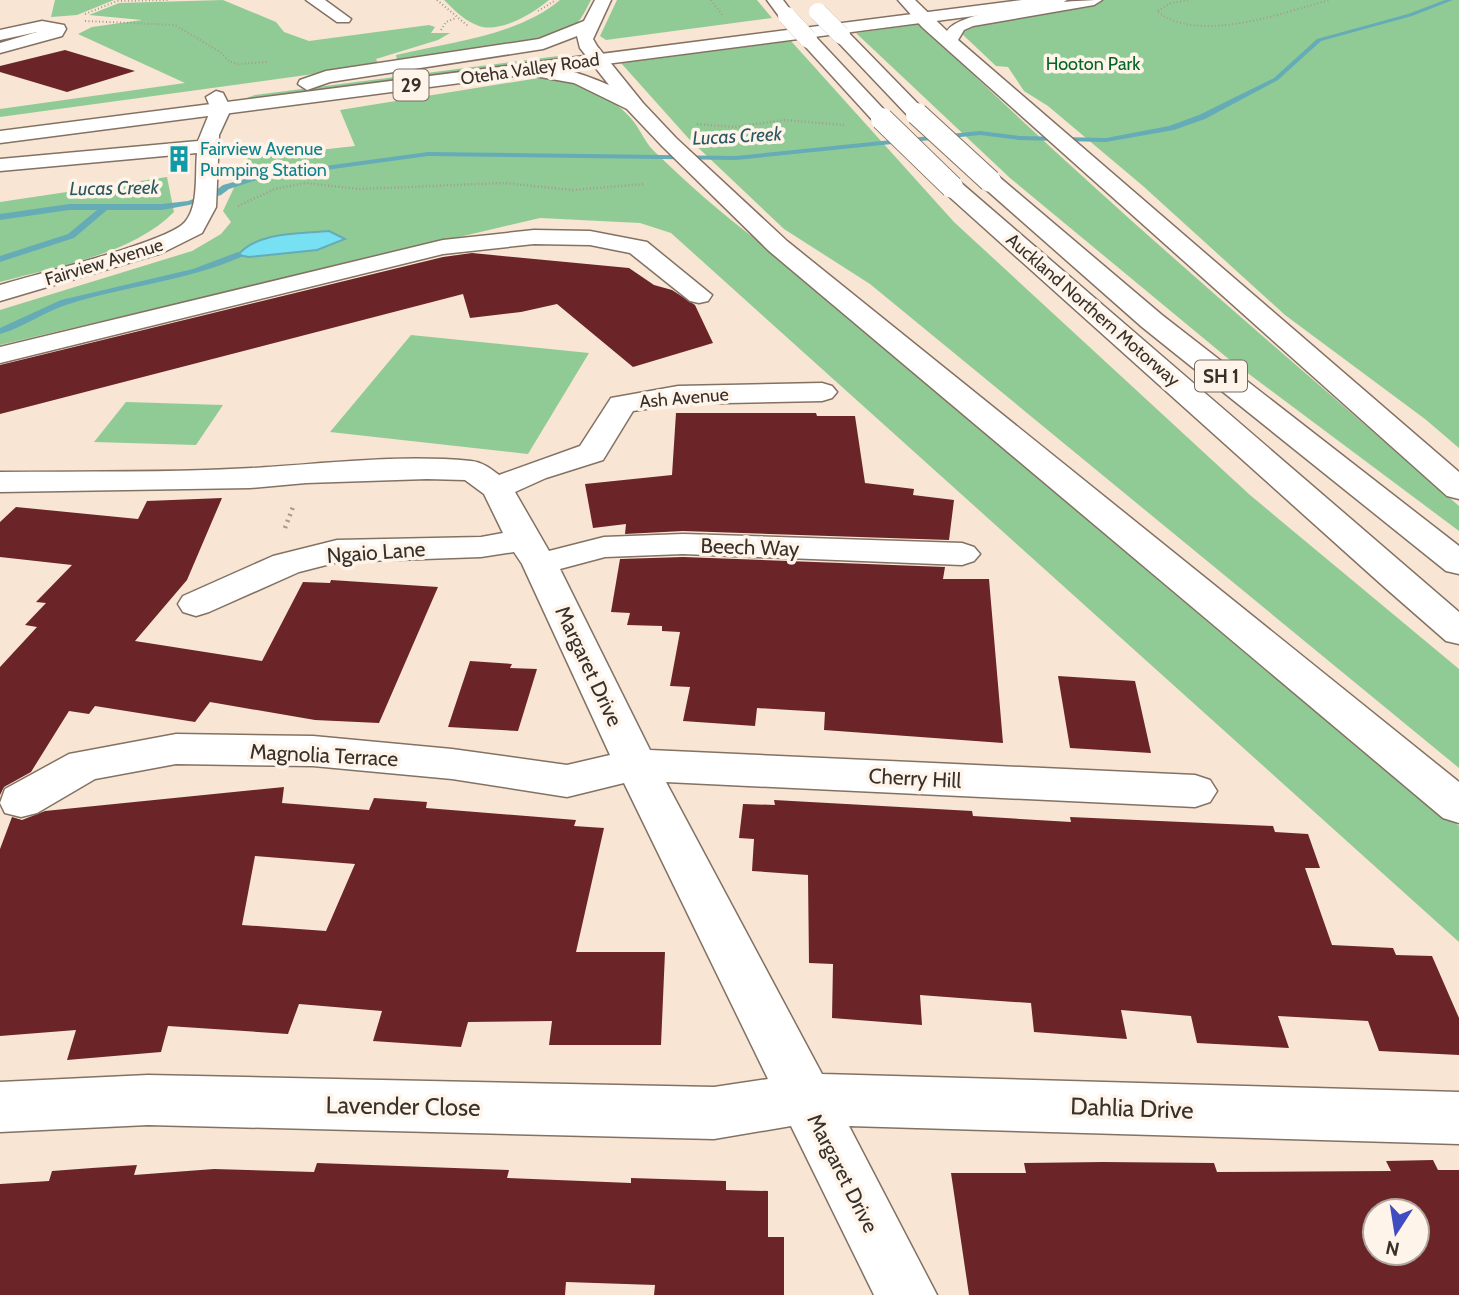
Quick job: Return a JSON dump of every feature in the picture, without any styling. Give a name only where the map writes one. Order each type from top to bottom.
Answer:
[{"type":"main road","points":[[314,0],[343,19]]},
{"type":"main road","points":[[603,0],[584,39],[636,107],[778,246],[1459,806]]},
{"type":"main road","name":"Auckland Northern Motorway","points":[[775,0],[882,119],[952,187],[1104,318],[1339,530],[1459,632]]},
{"type":"main road","name":"Oteha Valley Road","points":[[0,137],[181,114],[218,103],[307,84],[595,54],[955,0]]},
{"type":"main road","name":"Oteha Valley Road","points":[[913,8],[1059,0]]},
{"type":"main road","points":[[950,40],[958,27],[968,22],[1094,0]]},
{"type":"main road","name":"Auckland Northern Motorway","points":[[814,6],[917,114],[1152,321],[1459,563]]},
{"type":"main road","points":[[913,8],[1459,489]]},
{"type":"main road","points":[[307,84],[326,77],[543,44],[590,25]]},
{"type":"main road","points":[[0,35],[42,26],[58,29],[0,48]]},
{"type":"main road","name":"Oteha Valley Road","points":[[0,125],[529,70],[595,54]]},
{"type":"main road","points":[[529,70],[563,72],[592,82],[636,107]]},
{"type":"main road","name":"Fairview Avenue","points":[[0,293],[107,264],[168,243],[194,228],[205,199],[209,141],[218,103]]},
{"type":"main road","points":[[0,164],[209,141],[194,118],[181,114]]},
{"type":"main road","points":[[55,160],[84,126]]},
{"type":"main road","points":[[0,355],[443,247],[534,237],[590,237],[638,247],[699,295]]},
{"type":"main road","name":"Ash Avenue","points":[[496,488],[536,471],[592,453],[622,404],[678,395],[822,392]]},
{"type":"main road","points":[[0,482],[473,471],[496,488]]},
{"type":"main road","name":"Margaret Drive","points":[[496,488],[509,508],[804,1099],[906,1295]]},
{"type":"main road","name":"Beech Way","points":[[531,552],[683,544],[962,554]]},
{"type":"main road","name":"Ngaio Lane","points":[[196,604],[286,564],[337,551],[481,547],[531,552]]},
{"type":"main road","name":"Magnolia Terrace","points":[[20,801],[84,765],[176,749],[313,751],[452,764],[567,781],[636,765]]},
{"type":"main road","name":"Cherry Hill","points":[[636,765],[1195,791]]},
{"type":"main road","name":"Lavender Close","points":[[0,1107],[148,1100],[714,1114],[804,1099]]},
{"type":"main road","name":"Dahlia Drive","points":[[804,1099],[1459,1118]]},
{"type":"path","points":[[85,14],[117,2],[169,0]]},
{"type":"path","points":[[437,0],[472,29]]},
{"type":"path","points":[[711,0],[721,14]]},
{"type":"path","points":[[1188,0],[1171,3],[1157,11],[1160,15],[1186,23],[1226,25],[1274,18],[1329,0]]},
{"type":"path","points":[[444,26],[456,18]]},
{"type":"path","points":[[80,21],[176,25],[220,52],[229,61],[237,64],[268,62]]},
{"type":"path","points":[[234,209],[275,189],[305,183],[359,189],[518,183],[573,190],[645,184]]},
{"type":"path","points":[[304,559],[280,543],[306,473]]},
{"type":"green space","points":[[55,0],[114,0],[77,15],[51,17]]},
{"type":"green space","points":[[223,0],[276,22],[284,32],[309,41],[429,25],[435,27],[431,33],[450,33],[438,40],[376,59],[379,65],[0,117],[0,109],[185,83],[78,34],[92,27],[142,20],[89,15],[119,3]]},
{"type":"green space","points":[[444,0],[549,0],[516,21],[488,27],[469,22]]},
{"type":"green space","points":[[560,0],[591,0],[576,24],[558,35],[514,46],[397,61],[396,55],[503,30],[543,12]]},
{"type":"green space","points":[[617,0],[757,0],[772,18],[606,40],[600,36]]},
{"type":"green space","name":"Hooton Park","points":[[1103,0],[1459,0],[1459,448],[1425,419],[1285,315],[1143,186],[1048,106],[1024,91],[1008,67],[996,66],[961,33],[969,27],[1004,17]]},
{"type":"green space","points":[[921,24],[1119,209],[1459,506],[1459,531],[1225,356],[1010,178],[856,33]]},
{"type":"green space","points":[[791,41],[954,222],[1250,495],[1459,669],[1459,768],[870,284],[784,229],[689,139],[621,63]]},
{"type":"green space","points":[[566,55],[579,57],[232,103],[255,95]]},
{"type":"green space","points":[[551,76],[586,87],[617,105],[634,122],[653,150],[731,220],[1459,826],[1459,942],[671,233],[640,223],[540,218],[0,345],[0,310],[192,251],[221,234],[231,222],[223,211],[248,158],[355,146],[340,110]]},
{"type":"green space","points":[[167,177],[174,212],[137,239],[92,257],[0,282],[0,202]]},
{"type":"green space","points":[[411,335],[589,353],[528,454],[330,432]]},
{"type":"green space","points":[[126,402],[223,405],[196,445],[94,442]]},
{"type":"water","points":[[329,231],[345,239],[317,250],[249,257],[238,255],[247,247],[268,238]]},
{"type":"building","points":[[65,50],[135,71],[67,92],[0,72],[0,66]]},
{"type":"building","points":[[472,253],[629,268],[654,285],[672,290],[695,305],[713,343],[633,367],[557,304],[521,312],[470,318],[463,294],[0,414],[0,365],[443,257]]},
{"type":"building","points":[[676,413],[816,413],[817,416],[855,416],[865,483],[914,489],[913,495],[954,500],[949,540],[683,531],[625,534],[626,524],[593,528],[585,484],[672,475]]},
{"type":"building","points":[[222,498],[187,580],[135,641],[262,661],[303,582],[330,583],[331,580],[438,587],[379,723],[315,720],[210,702],[195,722],[95,706],[89,714],[69,711],[31,772],[4,787],[0,795],[0,667],[37,627],[25,625],[46,603],[36,602],[72,565],[0,557],[0,522],[16,507],[138,519],[147,501]]},
{"type":"building","points":[[683,557],[945,567],[943,579],[989,579],[1003,743],[824,730],[825,712],[757,708],[755,726],[683,721],[690,687],[670,686],[680,632],[662,631],[662,626],[627,625],[630,613],[611,612],[620,559]]},
{"type":"building","points":[[470,661],[512,664],[510,668],[537,669],[518,731],[448,727]]},
{"type":"building","points":[[1058,676],[1135,681],[1151,753],[1070,748]]},
{"type":"building","points":[[284,787],[282,803],[369,810],[374,798],[427,802],[426,808],[576,820],[574,826],[604,828],[576,952],[665,952],[661,1045],[549,1045],[552,1021],[468,1022],[461,1047],[373,1041],[382,1011],[299,1004],[288,1034],[168,1026],[161,1052],[67,1060],[76,1030],[0,1036],[0,849],[12,817],[22,820],[45,811]],"holes":[[[255,856],[355,864],[326,931],[242,925]]]},
{"type":"building","points":[[774,800],[972,811],[973,816],[1071,822],[1070,817],[1273,826],[1275,832],[1308,834],[1320,868],[1305,868],[1332,945],[1393,948],[1396,955],[1432,956],[1459,1018],[1459,1055],[1379,1051],[1368,1021],[1278,1016],[1289,1048],[1197,1043],[1191,1016],[1121,1010],[1127,1039],[1034,1032],[1031,1003],[920,995],[922,1025],[832,1018],[833,964],[809,963],[808,875],[752,871],[754,839],[739,838],[743,804],[775,805]]},
{"type":"building","points":[[1433,1160],[1438,1170],[1459,1170],[1459,1295],[969,1295],[951,1173],[1026,1173],[1024,1163],[1103,1162],[1214,1163],[1217,1172],[1391,1171],[1386,1161]]},
{"type":"building","points":[[317,1163],[509,1170],[507,1178],[631,1183],[631,1178],[726,1181],[726,1190],[768,1191],[768,1237],[784,1237],[784,1295],[654,1295],[655,1285],[566,1282],[565,1295],[0,1295],[0,1184],[49,1181],[52,1171],[137,1165],[134,1175],[214,1169],[314,1172]]},
{"type":"waterway","name":"Lucas Creek","points":[[105,207],[162,207],[189,203],[218,193],[226,187],[259,177],[428,154],[736,158],[980,133],[1019,138],[1106,140],[1171,128],[1202,117],[1276,79],[1319,40],[1410,15],[1450,0]]},
{"type":"waterway","name":"Lucas Creek","points":[[0,217],[69,207],[105,207]]},
{"type":"waterway","points":[[0,259],[71,236],[105,207]]},
{"type":"waterway","points":[[0,331],[64,302],[174,277],[238,255]]},
{"type":"place","name":"Fairview Avenue Pumping Station","points":[[179,159]]}]
